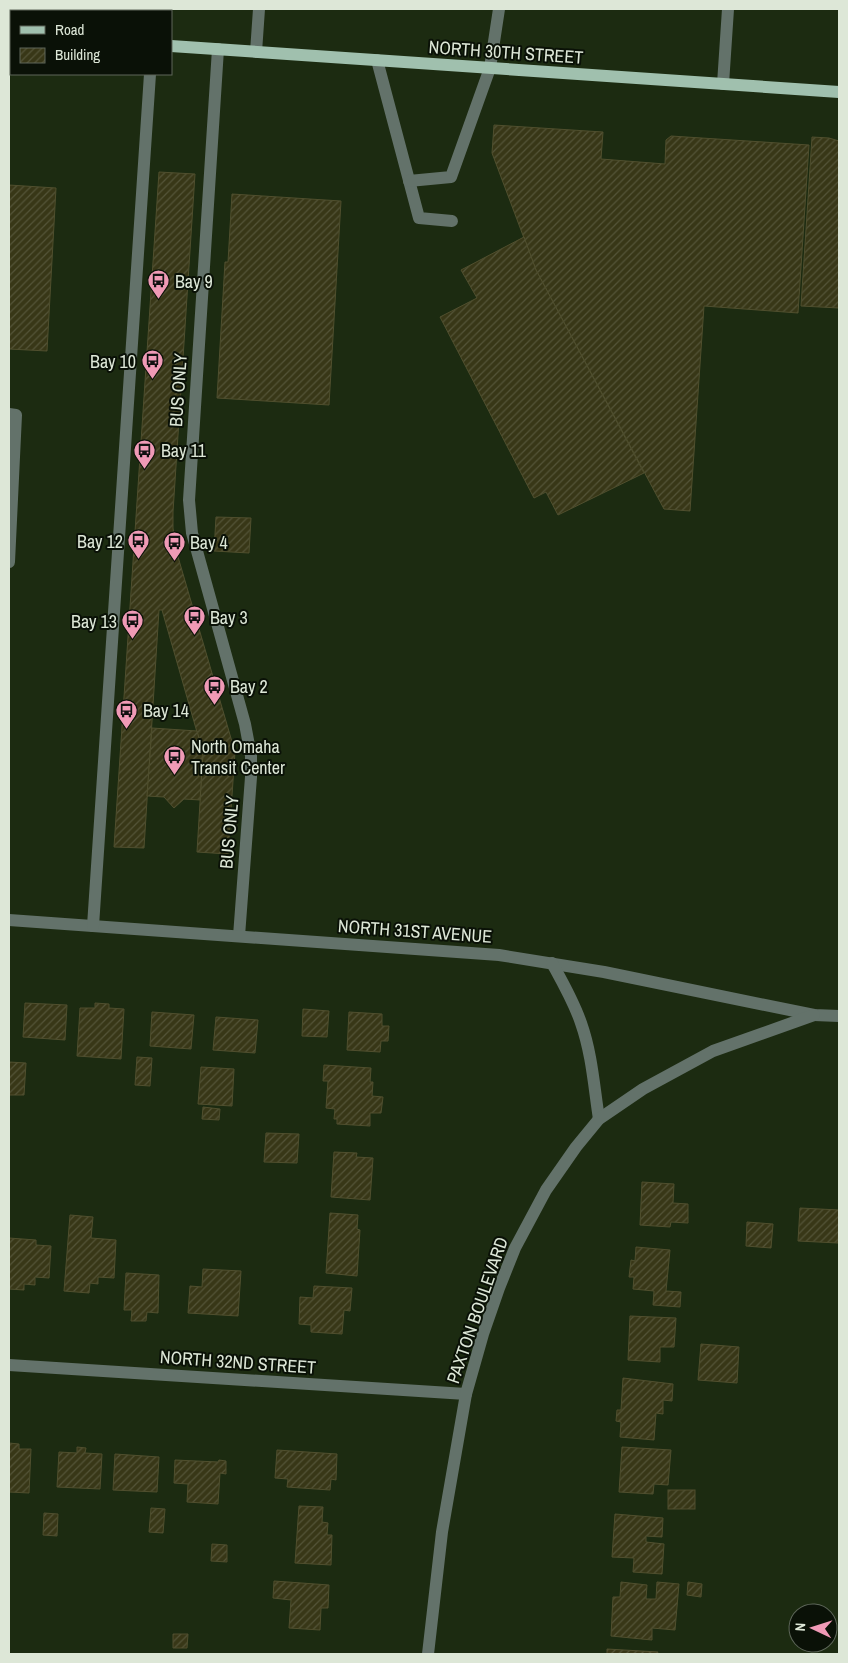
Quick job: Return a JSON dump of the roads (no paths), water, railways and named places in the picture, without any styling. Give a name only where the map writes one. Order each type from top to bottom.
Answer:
[{"type":"main road","name":"NORTH 30TH STREET","points":[[172,46],[839,92]]},
{"type":"street","points":[[256,52],[259,9]]},
{"type":"street","points":[[409,181],[451,177],[490,68],[500,9]]},
{"type":"street","points":[[723,84],[728,9]]},
{"type":"street","name":"BUS ONLY","points":[[218,49],[189,500],[192,533],[250,748],[251,777],[238,936]]},
{"type":"street","points":[[377,60],[418,218],[452,221]]},
{"type":"street","points":[[93,926],[150,75]]},
{"type":"street","points":[[9,414],[16,414],[9,562]]},
{"type":"street","name":"NORTH 31ST AVENUE","points":[[9,920],[484,953],[604,972],[814,1015]]},
{"type":"street","points":[[552,964],[572,1000],[581,1022],[590,1058],[599,1119]]},
{"type":"street","points":[[814,1015],[839,1016]]},
{"type":"street","name":"PAXTON BOULEVARD","points":[[428,1654],[442,1532],[466,1394],[484,1334],[515,1248],[543,1196],[563,1164],[599,1119],[667,1075],[713,1051],[814,1015]]},
{"type":"street","name":"NORTH 32ND STREET","points":[[9,1365],[466,1394]]},
{"type":"place","name":"Bay 9","points":[[159,300]]},
{"type":"place","name":"Bay 10","points":[[152,380]]},
{"type":"place","name":"Bay 11","points":[[145,469]]},
{"type":"place","name":"Bay 12","points":[[139,560]]},
{"type":"place","name":"Bay 4","points":[[174,561]]},
{"type":"place","name":"Bay 3","points":[[194,636]]},
{"type":"place","name":"Bay 13","points":[[133,640]]},
{"type":"place","name":"Bay 2","points":[[214,705]]},
{"type":"place","name":"Bay 14","points":[[127,729]]},
{"type":"place","name":"North Omaha Transit Center","points":[[175,775]]}]
